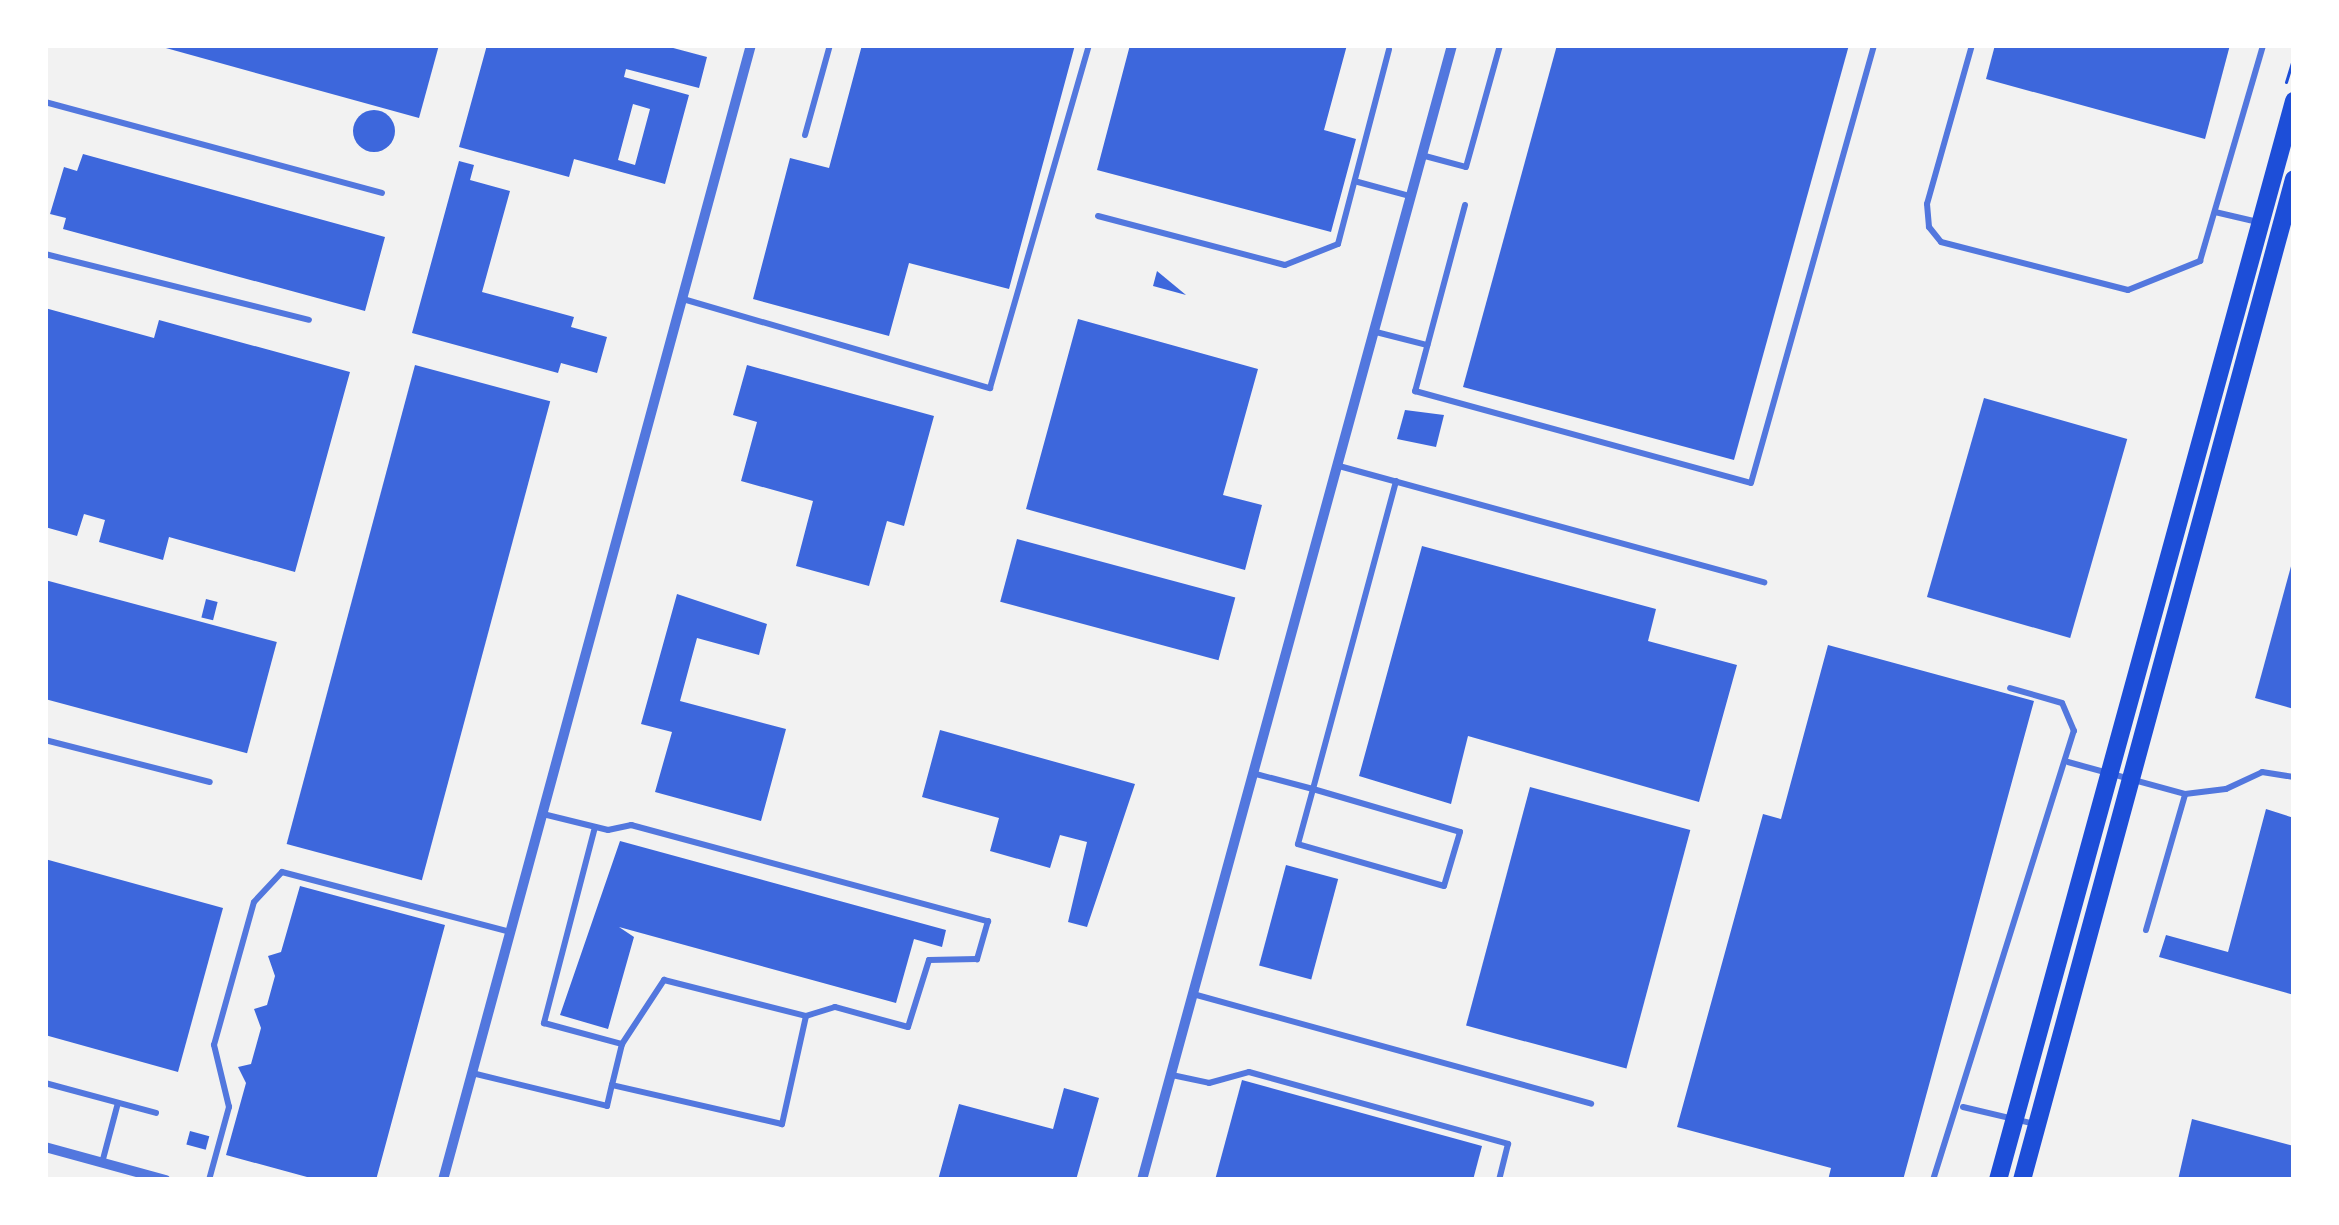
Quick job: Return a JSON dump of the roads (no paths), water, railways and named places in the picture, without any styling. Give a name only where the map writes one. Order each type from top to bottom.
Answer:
[{"type":"main road","points":[[1998,1180],[2294,101]]},
{"type":"main road","points":[[2022,1180],[2294,179]]},
{"type":"street","points":[[1142,1180],[1452,45]]},
{"type":"street","points":[[443,1180],[748,46]]},
{"type":"street","points":[[45,1148],[166,1180]]},
{"type":"lane","points":[[805,135],[830,45]]},
{"type":"lane","points":[[683,299],[990,388],[1089,45]]},
{"type":"lane","points":[[1421,155],[1466,167],[1500,45]]},
{"type":"lane","points":[[1466,205],[1415,391],[1751,483],[1874,45]]},
{"type":"lane","points":[[1972,45],[1927,204],[1941,242],[2128,290],[2200,261],[2263,45]]},
{"type":"lane","points":[[1098,216],[1285,265],[1338,244],[1389,50]]},
{"type":"lane","points":[[45,102],[382,194]]},
{"type":"lane","points":[[1358,182],[1410,196]]},
{"type":"lane","points":[[2215,212],[2281,228]]},
{"type":"lane","points":[[45,254],[309,320]]},
{"type":"lane","points":[[1372,331],[1427,345]]},
{"type":"lane","points":[[1336,465],[1764,582]]},
{"type":"lane","points":[[1252,772],[1313,789],[1460,832],[1444,886],[1298,844],[1313,789],[1396,482]]},
{"type":"lane","points":[[1933,1180],[1963,1107],[2068,762],[2072,715],[2062,703],[2010,688]]},
{"type":"lane","points":[[45,740],[210,782]]},
{"type":"lane","points":[[2068,762],[2185,794],[2226,789],[2262,772],[2294,777]]},
{"type":"lane","points":[[2146,930],[2185,794]]},
{"type":"lane","points":[[472,1073],[607,1106],[622,1044],[664,980],[806,1016],[836,1007],[908,1027],[929,960],[977,959],[988,922],[631,825],[595,827],[543,814]]},
{"type":"lane","points":[[595,827],[544,1023],[622,1044]]},
{"type":"lane","points":[[209,1180],[229,1107],[214,1045],[254,902],[282,872],[511,932]]},
{"type":"lane","points":[[1193,994],[1591,1104]]},
{"type":"lane","points":[[612,1085],[782,1124],[806,1016]]},
{"type":"lane","points":[[1171,1075],[1209,1083],[1250,1072],[1508,1144],[1499,1180]]},
{"type":"lane","points":[[45,1083],[157,1113]]},
{"type":"lane","points":[[102,1163],[118,1102]]},
{"type":"lane","points":[[1963,1107],[2037,1125]]}]
